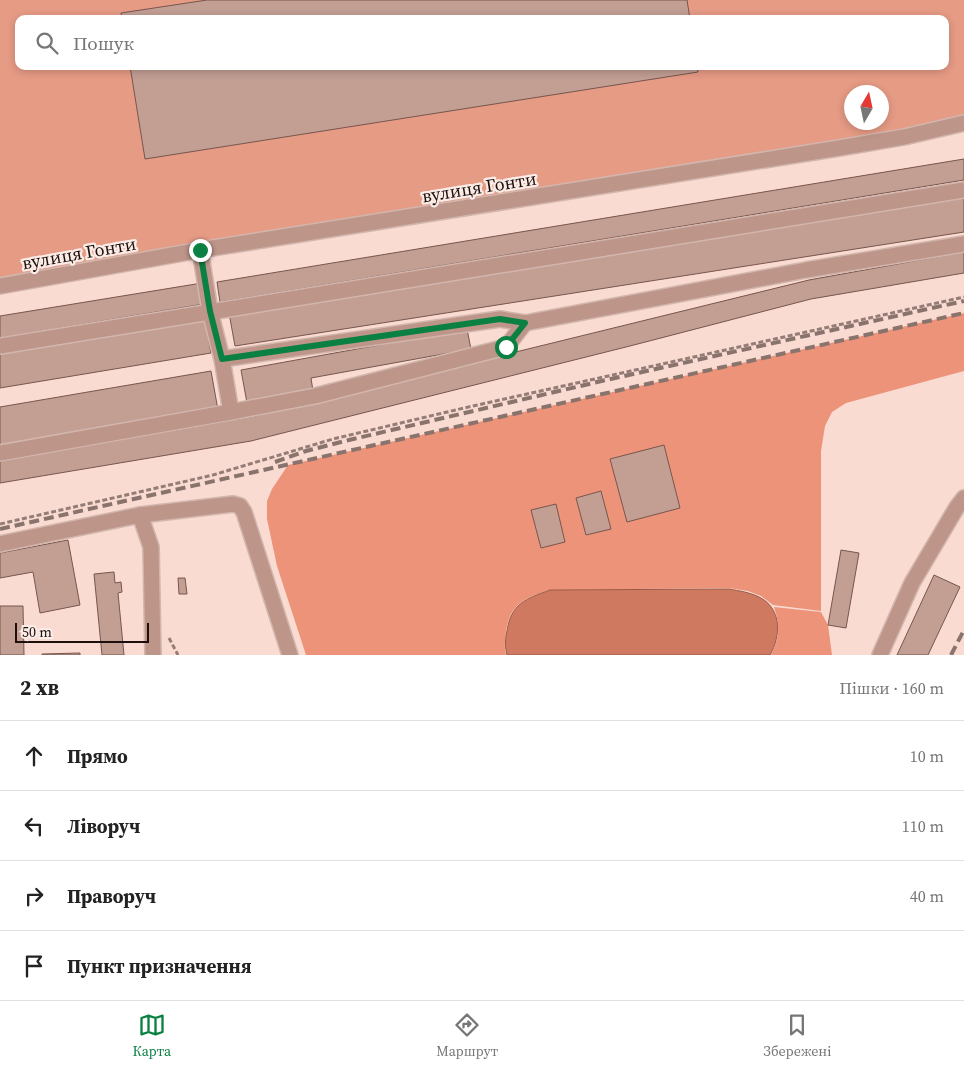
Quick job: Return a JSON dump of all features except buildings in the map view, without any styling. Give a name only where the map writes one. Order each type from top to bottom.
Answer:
[{"type":"street","name":"вулиця Гонти","points":[[0,286],[200,250],[839,148],[904,137],[964,123]]},
{"type":"street","points":[[0,346],[964,190]]},
{"type":"street","points":[[222,359],[500,319],[525,323],[806,270],[964,244]]},
{"type":"street","points":[[200,250],[210,311],[222,359],[231,412]]},
{"type":"street","points":[[0,453],[315,396],[506,347],[525,323]]},
{"type":"street","points":[[880,655],[912,583],[964,498]]},
{"type":"street","points":[[0,544],[140,515],[233,504],[240,506],[244,512],[290,655]]},
{"type":"street","points":[[140,515],[151,547],[153,655]]},
{"type":"path","points":[[0,524],[213,475],[333,439],[964,296]]},
{"type":"shaded area","points":[[0,0],[964,0],[964,123],[0,286]]},
{"type":"shaded area","points":[[964,313],[964,371],[846,403],[832,412],[825,426],[821,451],[821,611],[773,605],[761,596],[748,591],[728,588],[549,590],[526,599],[511,614],[506,631],[506,655],[306,655],[277,566],[267,519],[267,501],[272,489],[288,465]]},
{"type":"shaded area","points":[[729,589],[755,595],[767,602],[772,608],[777,623],[777,631],[774,648],[770,655],[507,655],[506,634],[512,614],[526,600],[550,590]]},
{"type":"shaded area","points":[[774,607],[821,612],[828,625],[832,655],[771,655],[778,631]]},
{"type":"railway","points":[[275,462],[306,451],[349,440],[606,380],[964,301]]},
{"type":"railway","points":[[0,529],[964,313]]},
{"type":"railway","points":[[951,655],[964,630]]},
{"type":"route","points":[[200,250],[210,311],[222,359],[500,319],[525,323],[506,347]]}]
